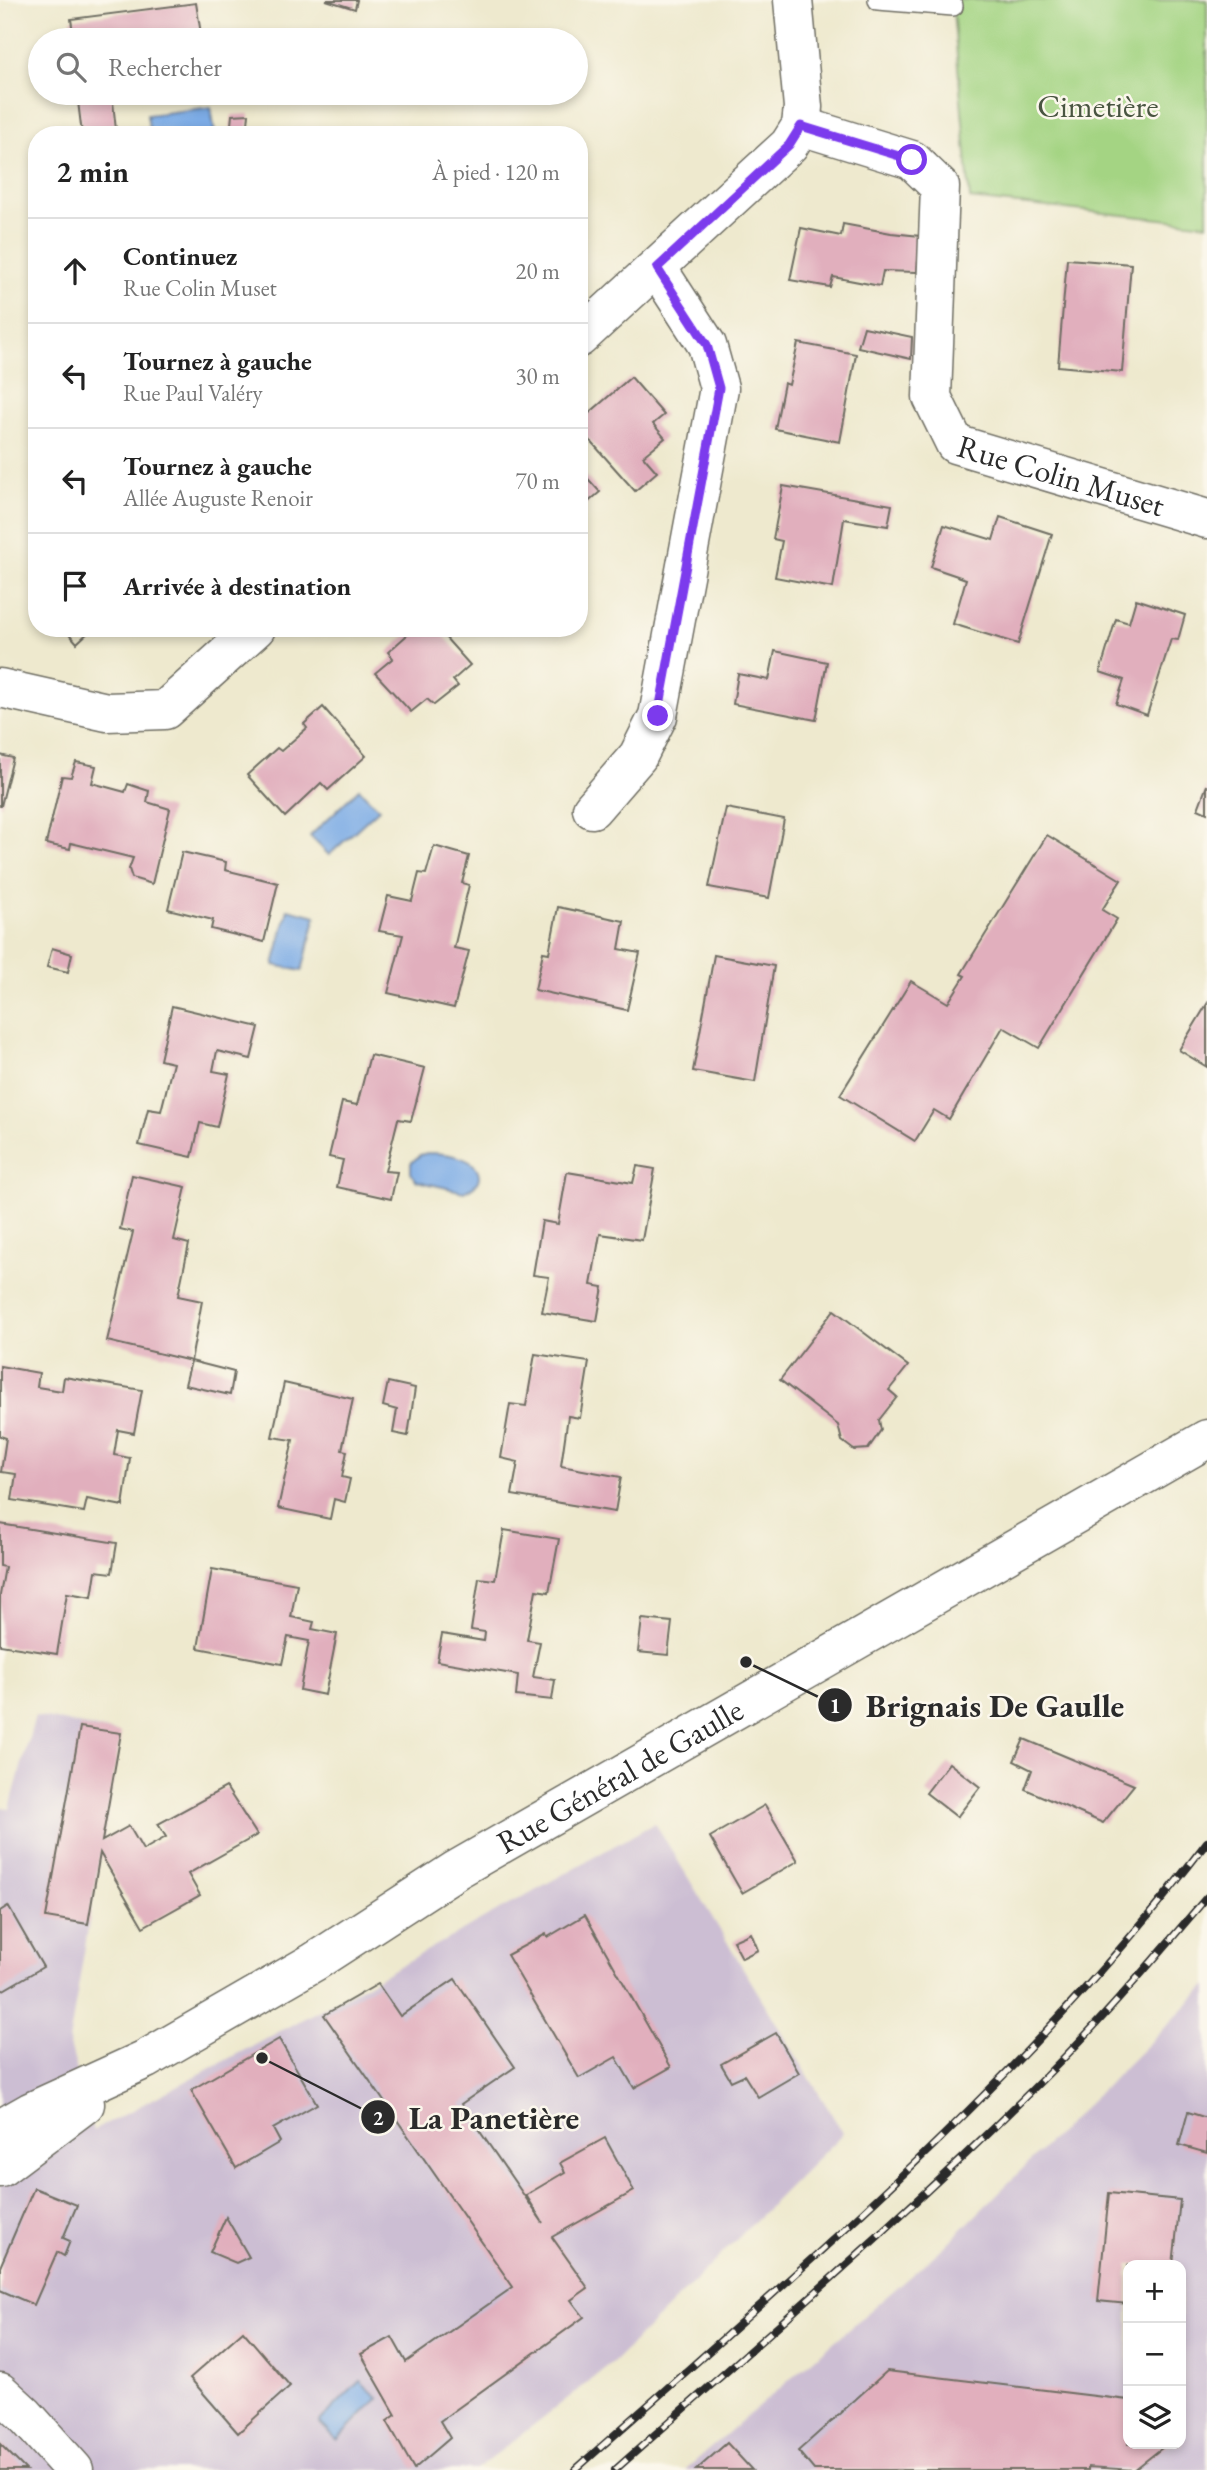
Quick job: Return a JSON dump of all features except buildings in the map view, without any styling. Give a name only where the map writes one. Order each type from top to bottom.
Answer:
[{"type":"street","points":[[588,330],[789,145],[801,126],[803,107],[793,0]]},
{"type":"street","name":"Rue Colin Muset","points":[[801,126],[912,160],[940,187],[932,397],[955,444],[1207,519]]},
{"type":"street","points":[[592,808],[638,756],[658,716],[719,388],[707,345],[657,268]]},
{"type":"street","points":[[0,688],[107,712],[165,710],[246,637]]},
{"type":"street","name":"Rue Général de Gaulle","points":[[0,2129],[30,2112],[146,2059],[314,1962],[456,1870],[1207,1439]]},
{"type":"street","name":"Rue Général de Gaulle","points":[[0,2168],[146,2059]]},
{"type":"street","points":[[0,2378],[12,2403],[74,2470]]},
{"type":"lane","points":[[878,0],[953,6]]},
{"type":"shaded area","points":[[35,1716],[121,1733],[69,2041],[93,2131],[342,1998],[655,1823],[843,2133],[613,2363],[476,2470],[0,2470],[0,1807],[10,1808]]},
{"type":"shaded area","points":[[1207,1985],[1207,2470],[685,2470],[944,2247]]},
{"type":"green space","name":"Cimetière","points":[[952,0],[1207,0],[1207,224],[970,199]]},
{"type":"water","points":[[211,107],[214,126],[149,126],[147,115]]},
{"type":"water","points":[[359,789],[379,809],[329,855],[310,836]]},
{"type":"water","points":[[288,909],[316,916],[302,971],[274,965]]},
{"type":"water","points":[[427,1153],[467,1160],[478,1170],[477,1182],[464,1192],[417,1181],[411,1173],[411,1163]]},
{"type":"water","points":[[360,2381],[378,2398],[337,2440],[319,2422]]},
{"type":"railway","points":[[575,2470],[825,2247],[986,2093],[1063,2013],[1137,1929],[1207,1842]]},
{"type":"railway","points":[[615,2470],[996,2126],[1089,2031],[1207,1897]]},
{"type":"place","name":"Brignais De Gaulle","points":[[746,1662]]},
{"type":"place","name":"La Panetière","points":[[262,2058]]},
{"type":"route","points":[[658,716],[719,388],[707,345],[657,268],[789,145],[801,126],[912,160]]}]
